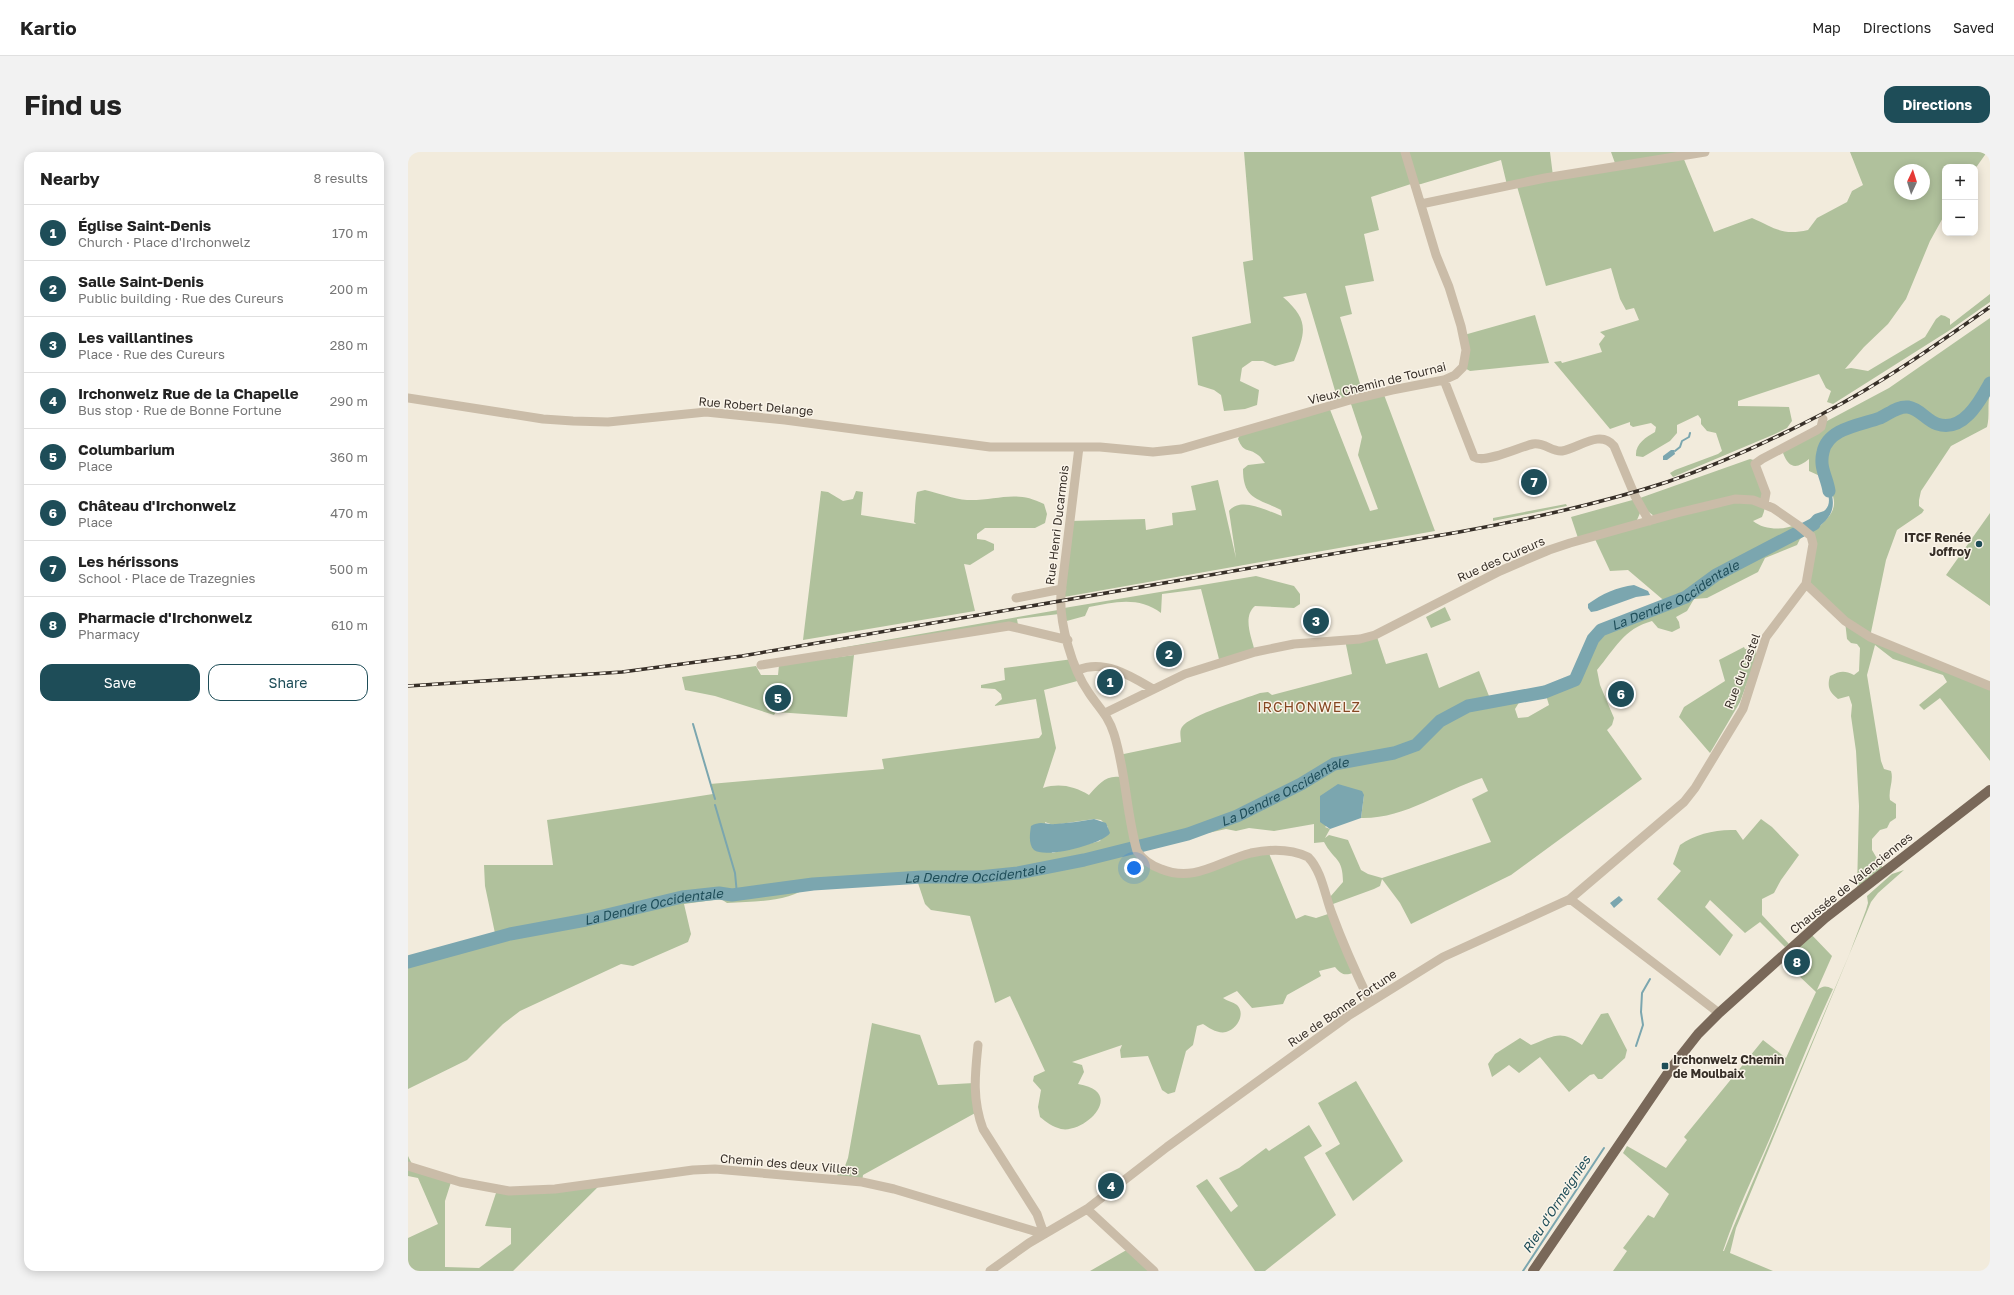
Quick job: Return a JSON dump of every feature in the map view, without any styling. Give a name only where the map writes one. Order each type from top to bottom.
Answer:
[{"type":"main road","name":"Chaussée de Valenciennes","points":[[1533,1271],[1672,1067],[1698,1034],[1719,1013],[1825,918],[1990,790]]},
{"type":"street","name":"Vieux Chemin de Tournai","points":[[1079,447],[1170,452],[1383,392],[1444,380],[1455,375],[1463,367],[1466,350],[1456,308],[1436,255],[1405,152]]},
{"type":"street","points":[[1421,204],[1530,180],[1706,152]]},
{"type":"street","points":[[1444,380],[1474,457],[1477,459],[1484,459],[1537,443],[1559,451],[1599,438],[1608,440],[1614,446],[1648,521]]},
{"type":"street","name":"Rue Robert Delange","points":[[408,398],[555,420],[608,422],[706,412],[785,420],[990,447],[1079,447]]},
{"type":"street","points":[[1764,504],[1766,492],[1755,464],[1757,461],[1817,430],[1821,426],[1823,419]]},
{"type":"street","name":"Rue Henri Ducarmois","points":[[1079,447],[1061,606],[1068,640],[1078,670],[1088,693],[1105,713],[1114,733],[1137,851],[1147,862],[1156,867],[1169,872],[1185,874],[1209,869],[1239,857],[1264,851],[1288,851],[1308,857],[1319,877],[1346,951],[1370,1002]]},
{"type":"street","name":"Rue des Cureurs","points":[[1105,713],[1185,674],[1255,652],[1294,644],[1360,639],[1374,635],[1528,558],[1570,543],[1734,499],[1748,499],[1764,504],[1809,533],[1813,544],[1806,584]]},
{"type":"street","points":[[1806,584],[1845,621],[1870,637],[1990,686]]},
{"type":"street","name":"Rue du Castel","points":[[1570,899],[1684,802],[1695,788],[1743,709],[1766,637],[1806,584]]},
{"type":"street","points":[[1016,598],[1062,588]]},
{"type":"street","points":[[761,665],[1009,626],[1068,640]]},
{"type":"street","points":[[1078,670],[1094,667],[1113,669],[1127,674],[1154,689]]},
{"type":"street","points":[[1570,899],[1719,1013]]},
{"type":"street","name":"Rue de Bonne Fortune","points":[[990,1271],[1044,1234],[1087,1209],[1167,1147],[1326,1030],[1442,957],[1570,899]]},
{"type":"street","points":[[978,1045],[974,1083],[980,1120],[983,1129],[1037,1214],[1044,1234]]},
{"type":"street","name":"Chemin des deux Villers","points":[[408,1166],[460,1182],[509,1191],[555,1189],[693,1170],[715,1169],[862,1182],[894,1189],[1044,1234]]},
{"type":"street","points":[[1087,1209],[1154,1271]]},
{"type":"green space","points":[[1244,152],[1550,152],[1553,176],[1616,166],[1611,152],[1705,152],[1683,157],[1714,232],[1752,218],[1779,230],[1799,232],[1808,230],[1817,218],[1847,202],[1852,191],[1863,185],[1850,152],[1987,152],[1978,165],[1942,164],[1942,219],[1930,241],[1906,299],[1888,324],[1864,347],[1845,369],[1851,368],[1868,371],[1925,337],[1936,319],[1941,315],[1950,319],[1950,325],[1990,294],[1990,302],[1950,330],[1833,404],[1827,402],[1831,391],[1826,388],[1819,374],[1738,401],[1738,406],[1789,407],[1792,421],[1787,428],[1775,434],[1673,477],[1670,473],[1675,470],[1718,454],[1722,451],[1716,433],[1707,431],[1701,424],[1701,419],[1698,415],[1677,425],[1677,433],[1670,441],[1643,457],[1636,456],[1639,444],[1655,432],[1656,427],[1651,423],[1633,427],[1630,425],[1630,422],[1610,429],[1554,362],[1561,361],[1562,363],[1602,352],[1599,344],[1605,336],[1600,332],[1639,320],[1634,308],[1626,310],[1620,299],[1611,268],[1546,286],[1516,183],[1507,185],[1501,160],[1421,184],[1415,185],[1414,183],[1371,197],[1379,230],[1364,234],[1374,281],[1345,286],[1352,314],[1340,317],[1364,397],[1383,392],[1435,531],[1064,597],[1070,521],[1145,519],[1146,530],[1173,525],[1172,513],[1196,510],[1191,486],[1218,480],[1236,558],[1229,511],[1240,505],[1247,505],[1262,508],[1282,516],[1281,510],[1258,500],[1249,492],[1246,486],[1243,469],[1248,465],[1265,463],[1258,455],[1242,447],[1238,439],[1241,432],[1329,407],[1370,511],[1378,509],[1358,455],[1362,437],[1350,401],[1339,404],[1306,293],[1283,297],[1297,312],[1303,326],[1301,342],[1294,361],[1275,366],[1263,361],[1252,361],[1242,368],[1240,381],[1259,390],[1257,405],[1245,409],[1224,411],[1221,395],[1214,390],[1198,385],[1192,337],[1251,323],[1243,262],[1253,260]]},
{"type":"green space","points":[[1535,315],[1549,363],[1470,371],[1463,367],[1464,335]]},
{"type":"green space","points":[[1990,318],[1990,393],[1987,427],[1951,446],[1921,491],[1919,506],[1924,510],[1922,513],[1897,530],[1886,560],[1870,637],[1990,686],[1990,761],[1940,698],[1924,710],[1919,705],[1947,682],[1943,675],[1893,659],[1875,645],[1867,675],[1881,761],[1884,769],[1891,771],[1892,775],[1890,800],[1896,804],[1896,818],[1890,822],[1887,828],[1880,830],[1872,839],[1872,850],[1885,872],[1857,889],[1859,806],[1856,751],[1851,716],[1852,705],[1849,696],[1838,699],[1831,692],[1829,683],[1830,676],[1837,673],[1847,672],[1854,675],[1859,671],[1860,648],[1857,644],[1851,643],[1847,639],[1845,621],[1810,583],[1809,533],[1800,539],[1797,545],[1765,558],[1758,572],[1707,598],[1694,599],[1687,611],[1676,617],[1680,628],[1672,632],[1658,628],[1652,621],[1634,629],[1620,641],[1597,670],[1600,685],[1614,718],[1612,725],[1607,730],[1642,779],[1511,875],[1411,924],[1400,903],[1382,879],[1380,886],[1333,904],[1330,897],[1343,882],[1343,874],[1340,863],[1324,842],[1314,843],[1314,824],[1274,831],[1249,828],[1236,831],[1226,829],[1208,833],[1200,830],[1136,846],[1140,859],[1177,874],[1268,851],[1296,919],[1305,915],[1316,918],[1331,913],[1353,973],[1343,974],[1335,967],[1319,971],[1321,976],[1287,995],[1283,1004],[1252,1008],[1237,991],[1223,998],[1237,1005],[1240,1009],[1241,1013],[1237,1025],[1226,1032],[1214,1030],[1203,1024],[1197,1026],[1193,1045],[1186,1051],[1175,1092],[1168,1094],[1162,1090],[1148,1056],[1121,1058],[1120,1050],[1122,1045],[1072,1062],[1082,1065],[1084,1072],[1078,1084],[1092,1088],[1099,1095],[1100,1103],[1097,1111],[1090,1119],[1071,1129],[1061,1129],[1055,1127],[1040,1117],[1038,1107],[1041,1090],[1033,1081],[1034,1076],[1045,1071],[1010,996],[995,1003],[970,916],[931,910],[925,904],[916,877],[813,884],[793,895],[772,900],[727,903],[721,899],[684,904],[691,934],[688,942],[633,966],[621,964],[520,1011],[503,1024],[467,1060],[408,1089],[408,962],[496,938],[485,886],[484,865],[553,865],[547,820],[713,794],[710,784],[884,769],[882,759],[1039,738],[1042,734],[1036,699],[994,706],[1002,699],[1001,694],[995,689],[981,688],[981,685],[1005,680],[1004,668],[1073,659],[1081,680],[1044,690],[1056,748],[1043,788],[1049,786],[1066,786],[1078,789],[1089,795],[1100,783],[1108,778],[1124,778],[1119,755],[1181,742],[1180,732],[1182,727],[1195,717],[1260,693],[1268,692],[1272,695],[1352,674],[1345,640],[1376,634],[1386,664],[1427,653],[1439,688],[1479,671],[1491,701],[1523,696],[1515,709],[1518,718],[1528,717],[1549,705],[1545,692],[1575,680],[1593,639],[1601,630],[1668,604],[1628,570],[1610,571],[1594,537],[1579,541],[1571,517],[1636,499],[1640,513],[1637,520],[1654,516],[1646,510],[1640,498],[1750,459],[1757,461],[1765,496],[1762,517],[1753,521],[1768,528],[1786,528],[1797,524],[1815,530],[1829,516],[1832,510],[1834,499],[1832,492],[1823,475],[1820,476],[1809,471],[1809,459],[1801,465],[1791,465],[1783,453],[1785,446],[1827,421],[1889,388]],"holes":[[[1482,778],[1488,791],[1472,799],[1491,842],[1382,878],[1368,874],[1361,870],[1348,840],[1329,835],[1325,838],[1330,829],[1325,827],[1364,795],[1361,818],[1377,817],[1408,809]],[[1094,819],[1101,820],[1108,827],[1100,841],[1052,853],[1045,822],[1053,825]]]},
{"type":"green space","points":[[925,490],[967,500],[1015,496],[1024,497],[1044,504],[1047,514],[1045,523],[1035,528],[985,528],[977,534],[977,539],[985,540],[994,544],[994,550],[970,565],[964,564],[975,611],[803,640],[821,491],[828,492],[843,501],[853,499],[856,491],[863,492],[861,515],[916,524],[914,522],[917,492]]},
{"type":"green space","points":[[1566,504],[1567,506],[1493,521],[1493,518]]},
{"type":"green space","name":"ITCF Renée Joffroy","points":[[1990,513],[1990,606],[1946,575]]},
{"type":"green space","points":[[1256,576],[1294,586],[1300,594],[1300,604],[1294,608],[1255,606],[1251,611],[1248,622],[1255,652],[1220,663],[1201,589],[1162,594],[1161,613],[1144,604],[1135,602],[1117,602],[1089,607],[1085,616],[1063,622],[1064,608]]},
{"type":"green space","points":[[1445,607],[1451,620],[1431,628],[1426,617]]},
{"type":"green space","points":[[1058,610],[1059,614],[1017,619],[1018,625],[818,656],[834,649]]},
{"type":"green space","points":[[1744,647],[1745,649],[1755,648],[1757,656],[1740,702],[1710,753],[1679,717],[1684,707],[1725,681],[1719,660]]},
{"type":"green space","points":[[854,655],[847,717],[776,712],[774,715],[715,696],[685,690],[682,677],[756,666],[761,675],[778,675],[779,665]]},
{"type":"green space","points":[[1761,819],[1772,827],[1799,855],[1781,880],[1774,893],[1762,899],[1762,915],[1789,944],[1785,947],[1760,922],[1745,933],[1710,900],[1705,907],[1733,935],[1720,956],[1657,899],[1681,871],[1673,864],[1680,845],[1699,835],[1721,830],[1736,830],[1743,840]]},
{"type":"green space","points":[[1904,870],[1878,893],[1871,902],[1736,1228],[1730,1253],[1773,1271],[1613,1271],[1627,1251],[1623,1248],[1648,1215],[1654,1218],[1669,1194],[1623,1153],[1627,1146],[1666,1168],[1687,1140],[1684,1137],[1763,1040],[1786,1058],[1816,992],[1780,958],[1809,932],[1832,956],[1817,990],[1824,986],[1833,989],[1739,1208],[1724,1251],[1849,955],[1866,910],[1868,903],[1867,896],[1892,874]]},
{"type":"green space","points":[[1608,1013],[1627,1050],[1625,1058],[1602,1079],[1598,1079],[1594,1074],[1590,1075],[1569,1092],[1540,1057],[1519,1073],[1509,1065],[1492,1077],[1488,1064],[1495,1054],[1520,1038],[1531,1045],[1552,1037],[1563,1036],[1575,1040],[1582,1045],[1601,1014]]},
{"type":"green space","points":[[872,1023],[920,1035],[938,1085],[974,1083],[977,1112],[863,1175],[862,1182],[834,1179],[845,1166],[848,1158]]},
{"type":"green space","points":[[1356,1081],[1403,1161],[1353,1201],[1325,1153],[1340,1144],[1318,1103]]},
{"type":"green space","points":[[1309,1125],[1322,1146],[1304,1157],[1336,1215],[1265,1271],[1255,1271],[1196,1186],[1207,1179],[1231,1212],[1238,1206],[1219,1178],[1239,1168],[1266,1148],[1269,1151]]},
{"type":"green space","points":[[408,1156],[414,1168],[452,1179],[445,1201],[445,1267],[479,1268],[511,1244],[511,1228],[485,1226],[497,1190],[602,1183],[513,1271],[408,1271],[408,1238],[438,1224],[418,1178],[408,1176]]},
{"type":"green space","points":[[1130,1248],[1154,1271],[1090,1271]]},
{"type":"water","points":[[1671,450],[1674,450],[1675,454],[1667,460],[1663,460],[1663,456]]},
{"type":"water","points":[[1825,475],[1832,493],[1832,508],[1830,515],[1825,521],[1809,533],[1802,528],[1813,515],[1824,511],[1829,503],[1828,494],[1820,476]]},
{"type":"water","points":[[1634,585],[1648,591],[1650,595],[1636,597],[1597,611],[1591,612],[1588,608],[1588,604],[1604,594],[1622,587]]},
{"type":"water","points":[[1338,784],[1362,791],[1364,795],[1361,818],[1330,829],[1320,822],[1320,796]]},
{"type":"water","points":[[1094,819],[1106,823],[1110,833],[1097,842],[1074,849],[1050,853],[1040,852],[1032,848],[1030,838],[1031,826],[1035,824],[1061,824]]},
{"type":"water","points":[[1619,896],[1623,900],[1614,908],[1610,903]]},
{"type":"waterway","name":"La Dendre Occidentale","points":[[1829,491],[1822,458],[1826,444],[1838,433],[1880,418],[1904,407],[1916,410],[1937,424],[1946,426],[1955,424],[1970,414],[1990,383]]},
{"type":"waterway","points":[[1675,451],[1680,447],[1682,441],[1689,437],[1690,433]]},
{"type":"waterway","name":"La Dendre Occidentale","points":[[408,962],[510,934],[586,920],[682,897],[719,893],[732,895],[813,884],[922,877],[979,877],[1018,873],[1084,860],[1188,834],[1237,816],[1301,784],[1334,764],[1394,753],[1416,745],[1440,721],[1468,706],[1545,692],[1575,680],[1593,639],[1601,630],[1686,597],[1716,575],[1814,524]]},
{"type":"waterway","points":[[693,724],[715,799]]},
{"type":"waterway","points":[[715,805],[735,873],[737,894]]},
{"type":"waterway","name":"Rieu d'Ormeignies","points":[[1636,1046],[1643,1025],[1641,1012],[1642,993],[1650,979]]},
{"type":"waterway","name":"Rieu d'Ormeignies","points":[[1523,1271],[1604,1148]]},
{"type":"railway","points":[[408,686],[622,672],[742,656],[1459,532],[1564,510],[1667,482],[1746,451],[1784,433],[1866,390],[1929,350],[1990,307]]},
{"type":"place","name":"Les hérissons","points":[[1534,482]]},
{"type":"place","name":"ITCF Renée Joffroy","points":[[1979,544]]},
{"type":"place","name":"Les vaillantines","points":[[1316,621]]},
{"type":"place","name":"Salle Saint-Denis","points":[[1169,654]]},
{"type":"place","name":"Église Saint-Denis","points":[[1110,682]]},
{"type":"place","name":"Château d'Irchonwelz","points":[[1621,694]]},
{"type":"place","name":"Columbarium","points":[[778,698]]},
{"type":"place","name":"Pharmacie d'Irchonwelz","points":[[1797,962]]},
{"type":"place","name":"Irchonwelz Chemin de Moulbaix","points":[[1665,1066]]},
{"type":"place","name":"Irchonwelz Rue de la Chapelle","points":[[1111,1186]]},
{"type":"district","name":"IRCHONWELZ","points":[[1309,706]]}]
